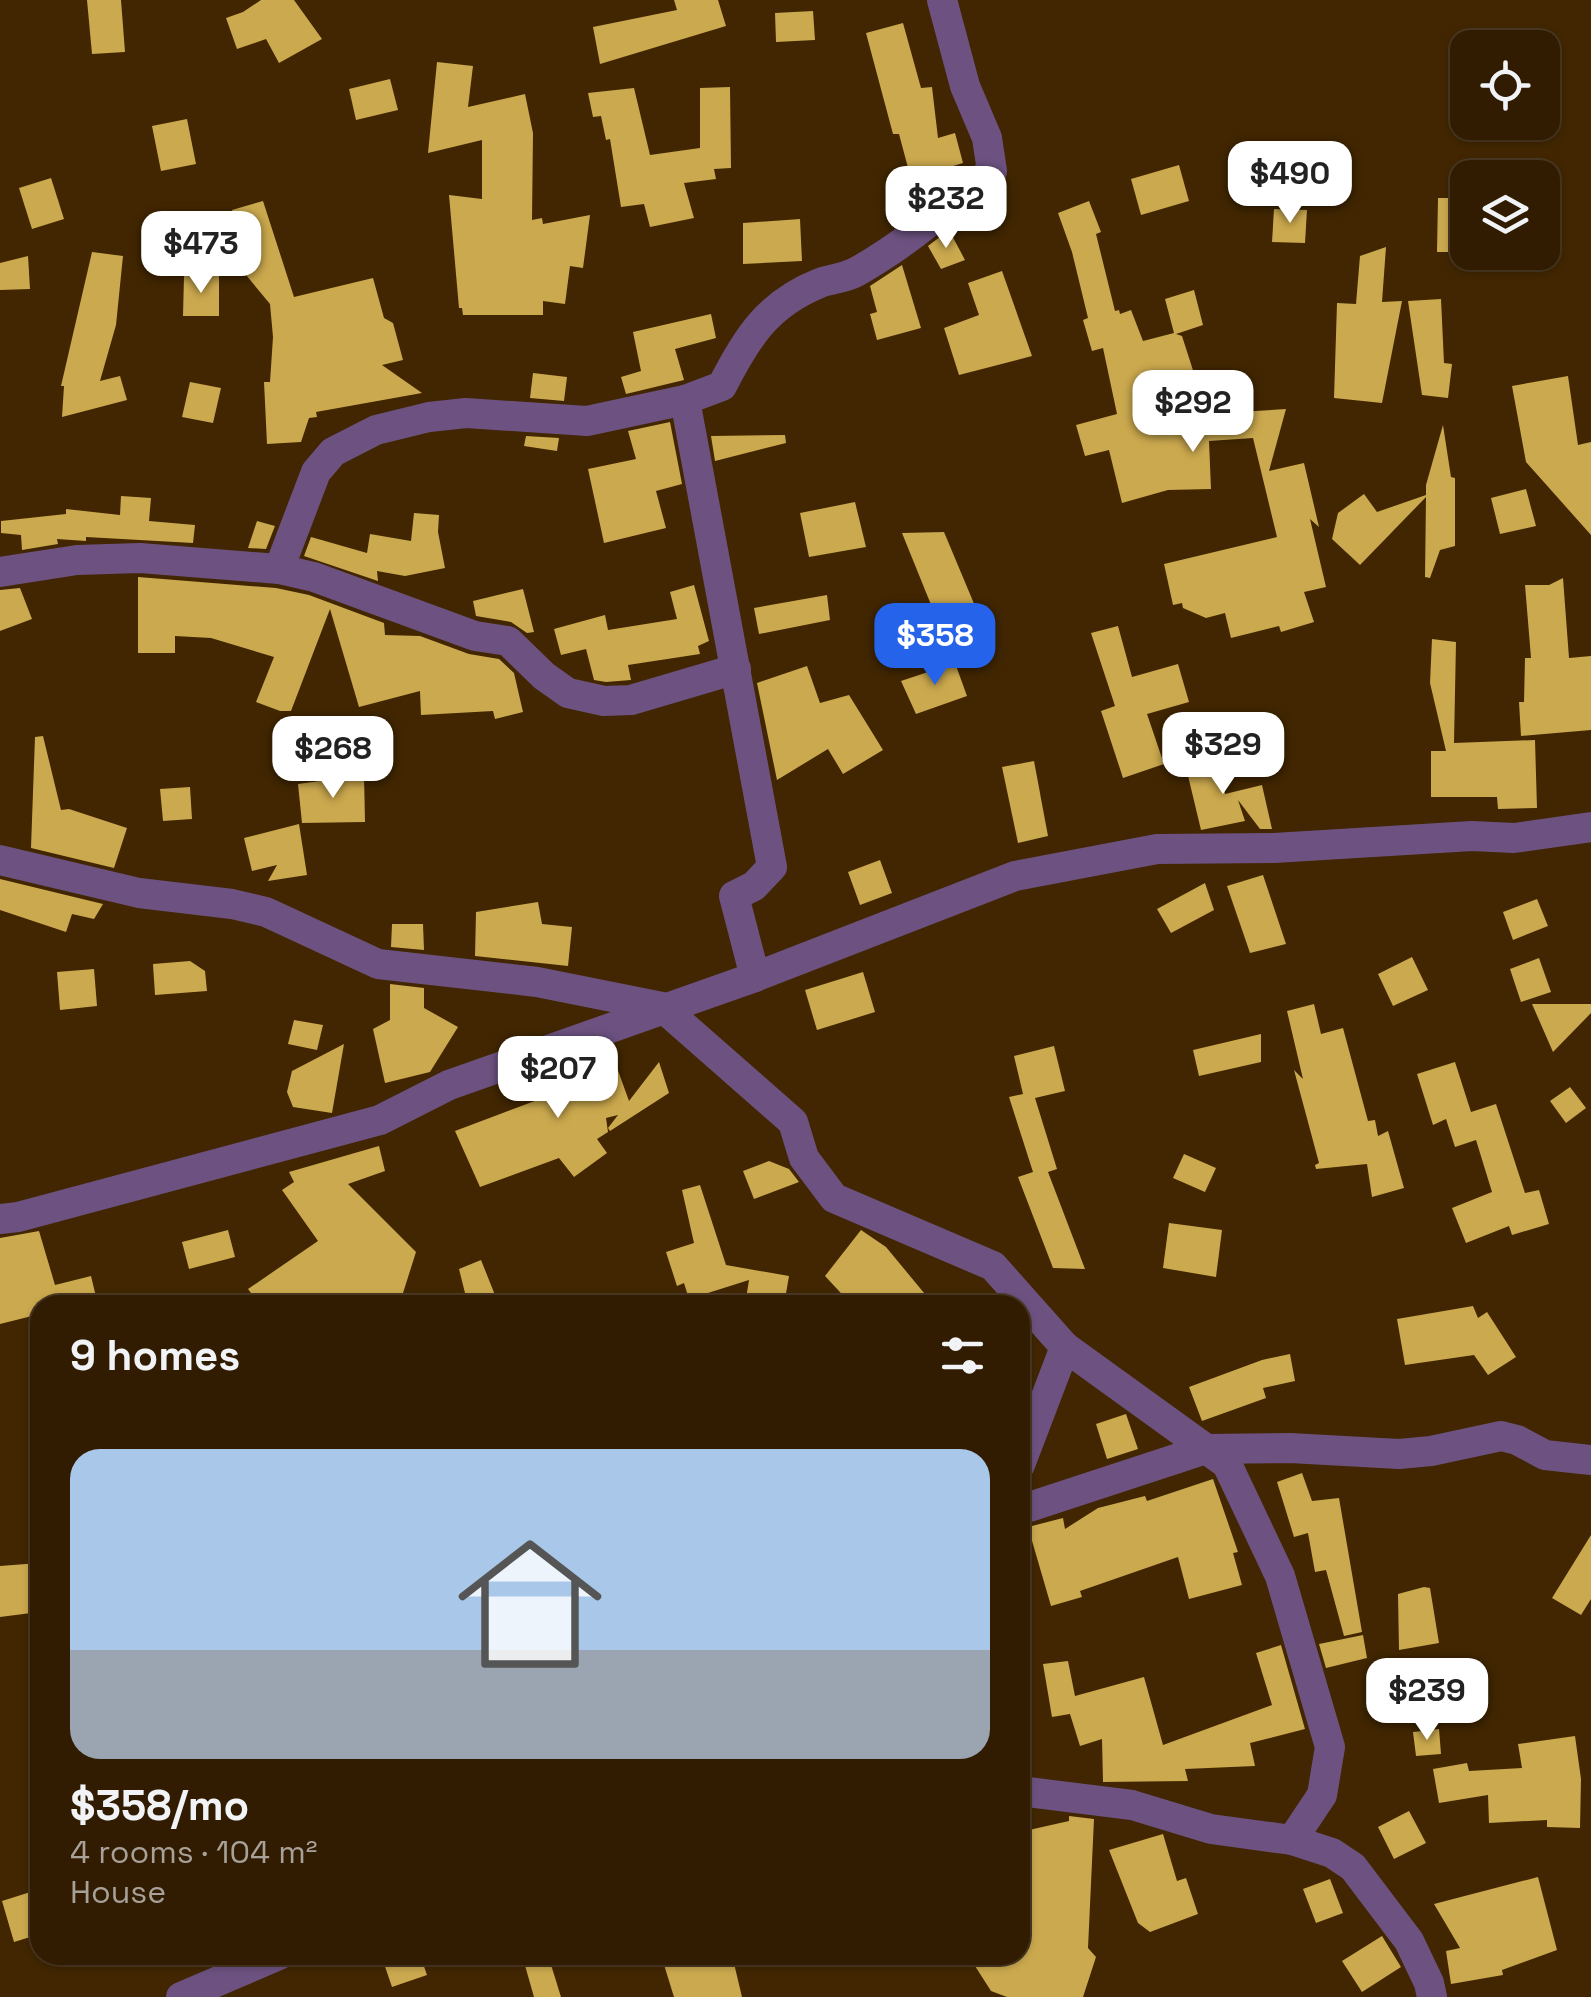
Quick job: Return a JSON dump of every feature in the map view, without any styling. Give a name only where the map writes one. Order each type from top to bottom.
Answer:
[{"type":"street","points":[[279,569],[316,472],[333,452],[351,440],[429,417],[466,413],[587,421],[685,400],[722,386],[746,339],[779,304],[818,284],[854,273],[919,230],[992,171],[987,138],[965,86],[942,0]]},
{"type":"street","points":[[685,400],[772,867],[754,886],[734,896],[755,976]]},
{"type":"street","points":[[0,572],[77,560],[140,558],[279,569],[314,577],[475,636],[508,641],[568,693],[604,701],[631,700],[736,669]]},
{"type":"street","points":[[0,1219],[380,1120],[449,1085],[755,976],[1015,876],[1157,849],[1274,848],[1472,836],[1514,838],[1591,827]]},
{"type":"street","points":[[0,860],[140,893],[266,912],[378,964],[536,982],[662,1007],[793,1122],[804,1158],[834,1198],[993,1266],[1018,1295]]},
{"type":"street","points":[[1030,1309],[1064,1348],[1226,1464],[1280,1576],[1330,1747],[1322,1795],[1292,1840]]},
{"type":"street","points":[[1030,1438],[1064,1348]]},
{"type":"street","points":[[1030,1507],[1206,1449],[1290,1448],[1399,1454],[1501,1436],[1545,1454],[1591,1460]]},
{"type":"street","points":[[1030,1792],[1132,1805],[1211,1829],[1292,1840],[1332,1853],[1353,1867],[1409,1941],[1430,1983],[1432,1997]]},
{"type":"street","points":[[181,1997],[256,1965]]},
{"type":"building","points":[[87,0],[121,0],[125,52],[92,54]]},
{"type":"building","points":[[261,0],[294,0],[322,39],[279,63],[266,39],[237,49],[226,18]]},
{"type":"building","points":[[674,0],[718,0],[726,26],[600,64],[593,27],[677,10]]},
{"type":"building","points":[[813,11],[815,40],[776,42],[775,13]]},
{"type":"building","points":[[903,23],[921,88],[932,87],[938,138],[955,133],[963,163],[911,179],[899,134],[893,134],[866,33]]},
{"type":"building","points":[[437,62],[473,66],[468,107],[525,94],[533,133],[532,220],[542,218],[543,224],[590,215],[583,268],[570,266],[565,304],[543,301],[543,315],[463,315],[459,308],[449,195],[482,199],[482,140],[428,153]]},
{"type":"building","points":[[390,79],[398,110],[356,120],[349,89]]},
{"type":"building","points":[[730,87],[731,168],[714,169],[716,179],[684,183],[694,218],[650,227],[644,204],[621,207],[610,139],[606,140],[601,116],[593,117],[588,93],[634,88],[650,155],[700,148],[700,88]]},
{"type":"building","points":[[187,119],[196,164],[161,171],[152,126]]},
{"type":"building","points":[[1179,165],[1189,201],[1141,215],[1131,179]]},
{"type":"building","points":[[51,178],[64,219],[32,229],[19,188]]},
{"type":"building","points":[[1438,198],[1450,198],[1450,252],[1437,252]]},
{"type":"building","points":[[263,201],[294,297],[373,278],[384,318],[393,323],[403,360],[382,365],[422,393],[316,412],[317,417],[309,418],[301,442],[267,444],[264,382],[270,382],[270,304],[222,246],[241,240],[232,210]]},
{"type":"building","points":[[1089,201],[1101,232],[1096,234],[1115,311],[1120,314],[1131,310],[1143,341],[1174,333],[1165,299],[1194,290],[1203,325],[1176,334],[1182,336],[1207,414],[1286,409],[1269,471],[1304,463],[1319,527],[1310,519],[1326,587],[1304,592],[1314,622],[1281,632],[1279,626],[1231,638],[1225,613],[1206,618],[1183,608],[1182,603],[1173,605],[1164,564],[1277,537],[1253,438],[1209,441],[1211,489],[1168,490],[1122,503],[1109,450],[1085,456],[1076,425],[1117,414],[1103,348],[1092,351],[1072,252],[1058,213]]},
{"type":"building","points":[[1274,209],[1307,210],[1305,243],[1272,242]]},
{"type":"building","points":[[800,219],[802,261],[743,264],[743,223]]},
{"type":"building","points":[[949,230],[965,260],[941,269],[928,246]]},
{"type":"building","points":[[1386,247],[1382,302],[1402,301],[1382,403],[1334,398],[1337,303],[1356,304],[1360,256]]},
{"type":"building","points":[[92,252],[123,256],[116,325],[100,381],[120,376],[127,400],[62,417],[61,386]]},
{"type":"building","points":[[28,256],[30,289],[0,290],[0,263]]},
{"type":"building","points":[[902,265],[921,328],[877,340],[870,314],[877,312],[870,286]]},
{"type":"building","points":[[1002,271],[1032,356],[959,375],[944,328],[979,315],[968,283]]},
{"type":"building","points":[[184,276],[219,276],[219,316],[183,316]]},
{"type":"building","points":[[1441,299],[1444,363],[1452,364],[1448,398],[1422,395],[1408,301]]},
{"type":"building","points":[[711,314],[716,338],[675,349],[684,380],[626,394],[621,377],[641,371],[633,332]]},
{"type":"building","points":[[533,373],[567,377],[564,401],[530,398]]},
{"type":"building","points":[[1568,376],[1578,445],[1591,442],[1591,535],[1526,462],[1512,386]]},
{"type":"building","points":[[190,382],[221,388],[213,423],[182,417]]},
{"type":"building","points":[[670,422],[682,484],[656,491],[666,528],[604,543],[588,469],[636,459],[628,431]]},
{"type":"building","points":[[1443,425],[1451,477],[1455,478],[1455,546],[1440,550],[1430,578],[1425,577],[1426,497],[1360,565],[1332,539],[1338,513],[1364,494],[1377,512],[1426,495]]},
{"type":"building","points":[[785,435],[786,443],[715,461],[711,436]]},
{"type":"building","points":[[526,436],[559,438],[557,451],[524,446]]},
{"type":"building","points":[[1526,489],[1536,526],[1500,534],[1491,498]]},
{"type":"building","points":[[121,496],[151,498],[149,521],[195,525],[193,543],[86,537],[86,541],[57,539],[58,544],[22,550],[21,535],[1,533],[1,521],[66,514],[66,509],[120,515]]},
{"type":"building","points":[[855,502],[866,547],[809,557],[800,513]]},
{"type":"building","points":[[414,513],[439,515],[445,568],[405,576],[377,571],[378,581],[304,556],[311,537],[367,553],[370,534],[411,541]]},
{"type":"building","points":[[257,521],[275,526],[266,549],[248,548]]},
{"type":"building","points":[[944,532],[975,606],[938,622],[902,533]]},
{"type":"building","points":[[138,577],[276,588],[309,595],[384,623],[385,635],[420,636],[469,654],[499,659],[514,673],[523,712],[495,719],[493,711],[421,715],[420,691],[359,707],[330,609],[291,711],[280,711],[256,702],[274,657],[211,638],[175,636],[175,653],[138,653]]},
{"type":"building","points":[[1563,578],[1569,658],[1591,656],[1591,730],[1521,736],[1519,702],[1524,702],[1525,658],[1531,658],[1525,585],[1549,585]]},
{"type":"building","points":[[694,585],[709,641],[698,646],[700,654],[628,665],[631,680],[606,682],[594,680],[586,649],[561,655],[554,629],[605,615],[608,630],[677,619],[670,592]]},
{"type":"building","points":[[20,588],[32,619],[0,631],[0,590]]},
{"type":"building","points":[[523,589],[534,632],[527,633],[511,622],[476,616],[473,601]]},
{"type":"building","points":[[827,595],[830,620],[759,634],[754,608]]},
{"type":"building","points":[[1118,626],[1132,677],[1178,664],[1189,702],[1147,714],[1164,764],[1123,778],[1101,711],[1115,706],[1091,633]]},
{"type":"building","points":[[1432,639],[1456,642],[1454,743],[1535,740],[1537,808],[1498,809],[1497,797],[1431,797],[1431,751],[1446,751],[1430,683]]},
{"type":"building","points":[[955,663],[967,696],[916,714],[901,681]]},
{"type":"building","points":[[807,666],[820,703],[849,695],[883,750],[843,774],[828,749],[777,780],[757,683]]},
{"type":"building","points":[[43,736],[61,810],[69,809],[127,828],[114,868],[31,848],[35,737]]},
{"type":"building","points":[[1218,754],[1225,794],[1262,785],[1272,829],[1260,829],[1238,800],[1245,821],[1201,830],[1184,759]]},
{"type":"building","points":[[1034,761],[1048,836],[1018,843],[1002,767]]},
{"type":"building","points":[[364,775],[365,822],[302,823],[298,784]]},
{"type":"building","points":[[190,787],[192,819],[163,821],[160,789]]},
{"type":"building","points":[[299,824],[307,875],[268,881],[277,865],[252,871],[244,838]]},
{"type":"building","points":[[880,860],[892,893],[860,905],[848,872]]},
{"type":"building","points":[[1263,875],[1286,944],[1250,953],[1227,886]]},
{"type":"building","points":[[0,879],[103,904],[94,919],[72,914],[66,932],[0,910]]},
{"type":"building","points":[[1205,883],[1214,910],[1171,933],[1157,909]]},
{"type":"building","points":[[1537,899],[1548,926],[1513,940],[1503,912]]},
{"type":"building","points":[[538,902],[542,924],[572,927],[568,966],[475,956],[476,912]]},
{"type":"building","points":[[392,924],[423,924],[424,950],[391,947]]},
{"type":"building","points":[[1412,957],[1428,990],[1393,1006],[1378,974]]},
{"type":"building","points":[[1539,958],[1551,992],[1521,1002],[1510,969]]},
{"type":"building","points":[[190,961],[205,971],[207,991],[155,995],[153,964]]},
{"type":"building","points":[[94,969],[97,1006],[60,1010],[57,972]]},
{"type":"building","points":[[863,972],[875,1012],[817,1030],[805,990]]},
{"type":"building","points":[[390,984],[424,988],[424,1008],[458,1027],[430,1072],[385,1083],[373,1029],[390,1020]]},
{"type":"building","points":[[1314,1004],[1321,1034],[1343,1028],[1368,1121],[1375,1120],[1378,1136],[1388,1131],[1404,1188],[1372,1197],[1367,1164],[1316,1169],[1319,1163],[1294,1070],[1303,1079],[1287,1011]]},
{"type":"building","points":[[1532,1004],[1591,1004],[1591,1013],[1553,1052]]},
{"type":"building","points":[[294,1020],[323,1025],[317,1050],[288,1044]]},
{"type":"building","points":[[1261,1034],[1261,1062],[1199,1076],[1193,1050]]},
{"type":"building","points":[[344,1044],[332,1113],[293,1107],[287,1092],[292,1071]]},
{"type":"building","points":[[1054,1046],[1065,1091],[1035,1098],[1057,1169],[1048,1172],[1085,1269],[1053,1268],[1018,1177],[1033,1172],[1009,1097],[1023,1094],[1014,1056]]},
{"type":"building","points":[[612,1054],[629,1101],[659,1062],[669,1093],[610,1131],[608,1128],[618,1115],[606,1118],[608,1132],[597,1139],[607,1153],[574,1177],[559,1158],[480,1187],[455,1131],[540,1099],[531,1080],[556,1067],[562,1065],[565,1071]]},
{"type":"building","points":[[1455,1062],[1471,1112],[1496,1104],[1525,1193],[1539,1190],[1549,1224],[1512,1235],[1509,1226],[1466,1243],[1452,1208],[1492,1192],[1476,1140],[1455,1147],[1446,1119],[1433,1125],[1417,1074]]},
{"type":"building","points":[[1570,1087],[1586,1108],[1566,1123],[1550,1101]]},
{"type":"building","points":[[379,1146],[385,1171],[348,1184],[416,1252],[403,1293],[252,1295],[248,1289],[318,1241],[282,1190],[294,1182],[289,1172]]},
{"type":"building","points":[[1184,1154],[1216,1168],[1205,1192],[1173,1178]]},
{"type":"building","points":[[769,1161],[789,1169],[799,1182],[754,1199],[743,1171]]},
{"type":"building","points":[[700,1185],[726,1265],[789,1276],[786,1295],[747,1295],[749,1280],[702,1295],[688,1295],[684,1283],[677,1286],[666,1252],[694,1243],[682,1190]]},
{"type":"building","points":[[1169,1223],[1222,1230],[1216,1277],[1163,1268]]},
{"type":"building","points":[[228,1230],[235,1257],[189,1269],[182,1242]]},
{"type":"building","points":[[861,1230],[886,1247],[926,1295],[843,1295],[825,1276]]},
{"type":"building","points":[[39,1231],[55,1285],[91,1276],[96,1295],[30,1295],[30,1316],[0,1324],[0,1238]]},
{"type":"building","points":[[481,1260],[495,1295],[466,1295],[459,1269]]},
{"type":"building","points":[[1473,1306],[1478,1318],[1487,1312],[1516,1357],[1488,1375],[1474,1355],[1405,1365],[1397,1319]]},
{"type":"building","points":[[1290,1354],[1295,1381],[1263,1388],[1266,1398],[1202,1421],[1189,1387]]},
{"type":"building","points":[[1126,1414],[1138,1449],[1107,1459],[1096,1424]]},
{"type":"building","points":[[1302,1473],[1312,1501],[1339,1498],[1362,1632],[1344,1636],[1326,1570],[1315,1572],[1308,1533],[1294,1537],[1277,1482]]},
{"type":"building","points":[[1213,1479],[1238,1552],[1233,1553],[1242,1585],[1189,1599],[1178,1557],[1080,1591],[1082,1597],[1051,1606],[1030,1526],[1063,1518],[1065,1529],[1098,1508],[1145,1496],[1147,1501]]},
{"type":"building","points":[[1591,1535],[1591,1599],[1581,1615],[1552,1598]]},
{"type":"building","points":[[30,1564],[30,1613],[0,1617],[0,1566]]},
{"type":"building","points":[[1430,1588],[1439,1643],[1399,1650],[1398,1594]]},
{"type":"building","points":[[1363,1635],[1367,1658],[1326,1668],[1319,1644]]},
{"type":"building","points":[[1281,1645],[1305,1729],[1250,1743],[1255,1766],[1185,1769],[1188,1781],[1103,1782],[1102,1739],[1080,1746],[1070,1714],[1052,1717],[1043,1664],[1068,1661],[1075,1696],[1144,1677],[1163,1745],[1272,1705],[1256,1653]]},
{"type":"building","points":[[1439,1729],[1441,1754],[1416,1756],[1413,1732]]},
{"type":"building","points":[[1575,1736],[1581,1779],[1580,1828],[1547,1827],[1547,1820],[1489,1823],[1488,1795],[1439,1803],[1433,1769],[1467,1763],[1469,1771],[1522,1768],[1518,1744]]},
{"type":"building","points":[[1409,1811],[1426,1843],[1394,1859],[1378,1827]]},
{"type":"building","points":[[1069,1816],[1094,1819],[1088,1948],[1096,1957],[1083,1997],[1007,1997],[991,1991],[974,1965],[1030,1965],[1030,1830],[1069,1821]]},
{"type":"building","points":[[1163,1834],[1177,1881],[1186,1878],[1198,1914],[1150,1932],[1138,1923],[1109,1850]]},
{"type":"building","points":[[1538,1877],[1557,1950],[1502,1970],[1503,1975],[1451,1984],[1446,1951],[1460,1948],[1434,1904]]},
{"type":"building","points":[[1330,1879],[1343,1913],[1316,1923],[1303,1889]]},
{"type":"building","points":[[30,1892],[30,1937],[14,1942],[2,1901]]},
{"type":"building","points":[[1382,1936],[1401,1967],[1362,1992],[1342,1961]]},
{"type":"building","points":[[384,1965],[424,1965],[427,1975],[392,1987]]},
{"type":"building","points":[[525,1965],[551,1965],[561,1997],[534,1997]]},
{"type":"building","points":[[664,1965],[734,1965],[742,1997],[674,1997]]}]
